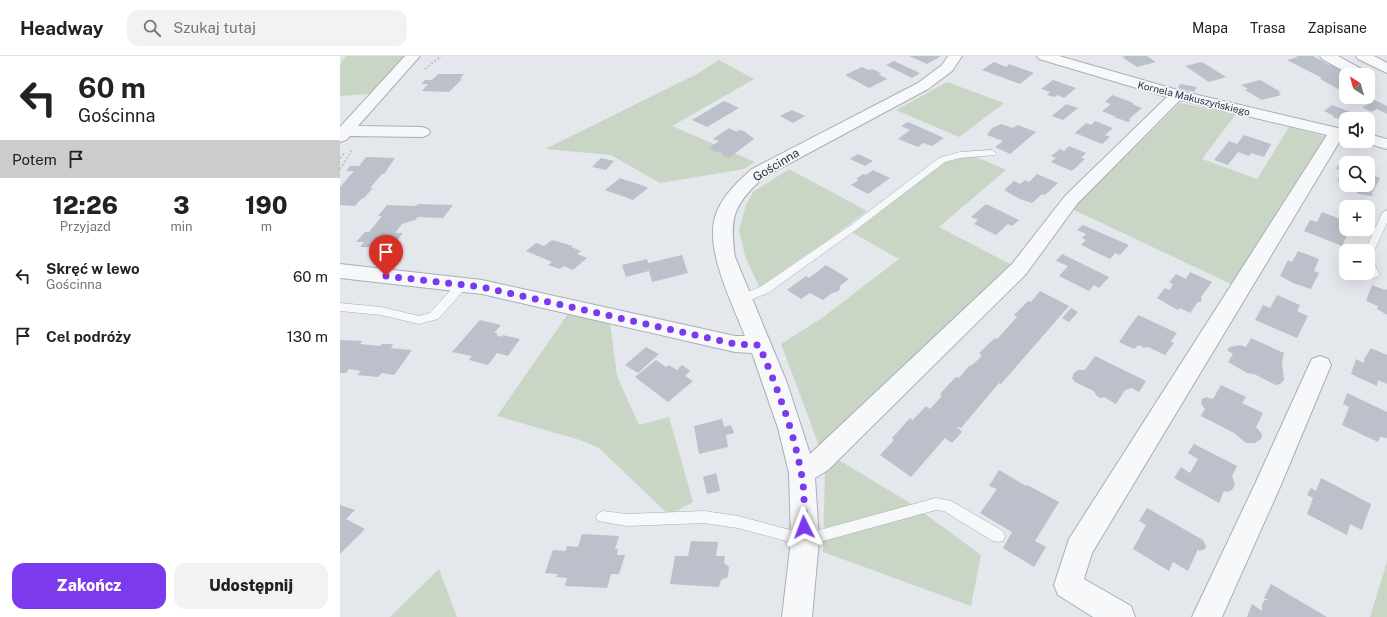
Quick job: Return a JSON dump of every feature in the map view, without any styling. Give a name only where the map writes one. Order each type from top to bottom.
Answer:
[{"type":"street","points":[[343,134],[413,56]]},
{"type":"street","name":"Gościnna","points":[[797,617],[805,540],[802,473],[790,428],[775,383],[725,258],[722,235],[724,217],[731,202],[742,187],[758,174],[779,161],[923,86],[946,68],[955,56]]},
{"type":"street","points":[[1327,56],[1349,68]]},
{"type":"street","points":[[1363,56],[1387,69]]},
{"type":"street","name":"Kornela Makuszyńskiego","points":[[1054,57],[1177,95],[1339,133]]},
{"type":"street","points":[[1375,77],[1387,74]]},
{"type":"street","points":[[802,473],[819,462],[1019,269],[1071,200],[1177,95]]},
{"type":"street","points":[[343,134],[422,132]]},
{"type":"street","points":[[1120,617],[1068,585],[1079,548],[1339,136]]},
{"type":"street","points":[[1375,141],[1387,144]]},
{"type":"street","points":[[340,271],[463,284],[521,295],[735,344],[759,345]]},
{"type":"street","points":[[1206,617],[1267,487],[1320,365]]},
{"type":"lane","points":[[741,299],[764,290],[854,227],[942,160],[960,155],[992,153]]},
{"type":"lane","points":[[1373,244],[1387,213]]},
{"type":"lane","points":[[340,307],[381,311],[419,320],[434,316],[463,284]]},
{"type":"lane","points":[[603,517],[627,520],[704,517],[738,522],[805,540],[936,504],[946,505],[998,536]]},
{"type":"path","points":[[424,70],[441,56]]},
{"type":"path","points":[[340,168],[353,148]]},
{"type":"green space","points":[[346,56],[406,56],[369,94],[340,96],[340,64]]},
{"type":"green space","points":[[719,60],[754,79],[672,126],[755,162],[744,169],[660,183],[611,155],[545,149],[697,74]]},
{"type":"green space","points":[[947,82],[1004,103],[959,137],[896,110]]},
{"type":"green space","points":[[1180,103],[1236,114],[1202,159],[1257,179],[1289,127],[1326,137],[1233,285],[1072,209]]},
{"type":"green space","points":[[958,157],[976,157],[1006,170],[939,227],[1014,266],[820,448],[781,344],[822,318],[899,259],[853,233],[943,163]]},
{"type":"green space","points":[[789,169],[867,211],[828,240],[759,287],[745,256],[739,230],[746,205],[753,192]]},
{"type":"green space","points":[[568,314],[610,322],[617,376],[639,425],[669,417],[693,502],[669,515],[599,448],[580,440],[497,416]]},
{"type":"green space","points":[[837,459],[910,503],[981,555],[971,606],[823,552],[825,470]]},
{"type":"green space","points":[[1387,562],[1387,617],[1370,617]]},
{"type":"green space","points":[[439,569],[457,617],[390,617]]},
{"type":"building","points":[[909,56],[941,56],[927,64]]},
{"type":"building","points":[[1147,56],[1156,62],[1137,67],[1122,57]]},
{"type":"building","points":[[1296,56],[1313,56],[1329,65],[1333,64],[1340,68],[1339,89],[1320,79],[1322,78],[1287,60],[1298,57]]},
{"type":"building","points":[[894,61],[920,73],[912,78],[886,65]]},
{"type":"building","points":[[994,62],[1006,67],[1009,64],[1034,73],[1020,84],[982,70]]},
{"type":"building","points":[[1202,62],[1226,77],[1209,82],[1185,66]]},
{"type":"building","points":[[862,67],[881,73],[878,74],[887,79],[869,88],[845,75]]},
{"type":"building","points":[[438,74],[464,74],[460,79],[462,79],[449,92],[422,91],[428,84],[421,84],[425,80],[432,80]]},
{"type":"building","points":[[1053,80],[1076,88],[1064,98],[1057,95],[1054,97],[1047,95],[1050,92],[1041,89]]},
{"type":"building","points":[[1260,80],[1281,92],[1278,93],[1281,95],[1262,100],[1245,90],[1248,89],[1241,85]]},
{"type":"building","points":[[1180,84],[1197,87],[1194,92],[1178,88]]},
{"type":"building","points":[[1112,95],[1134,103],[1132,104],[1142,108],[1129,119],[1131,120],[1128,122],[1114,117],[1117,114],[1114,116],[1102,111],[1111,104],[1105,102]]},
{"type":"building","points":[[1375,100],[1387,106],[1387,114],[1377,109],[1371,112],[1362,107],[1368,105],[1366,104],[1375,104]]},
{"type":"building","points":[[724,101],[739,108],[707,127],[692,120]]},
{"type":"building","points":[[1066,104],[1078,108],[1063,120],[1052,116]]},
{"type":"building","points":[[1332,105],[1350,112],[1339,112],[1339,119],[1332,117],[1334,116],[1324,111]]},
{"type":"building","points":[[792,110],[805,116],[793,123],[780,116]]},
{"type":"building","points":[[1095,121],[1113,128],[1105,135],[1110,137],[1102,144],[1075,133],[1086,123],[1091,125]]},
{"type":"building","points":[[908,122],[944,138],[932,146],[923,143],[918,147],[898,139],[910,130],[901,126]]},
{"type":"building","points":[[1001,124],[1013,128],[1018,125],[1036,132],[1010,154],[995,147],[1003,141],[987,135],[992,128]]},
{"type":"building","points":[[729,128],[737,132],[738,130],[744,131],[754,139],[729,158],[722,155],[723,154],[720,152],[713,151],[709,148],[719,141],[713,139]]},
{"type":"building","points":[[1244,135],[1271,144],[1264,157],[1251,153],[1249,156],[1238,152],[1228,165],[1214,160],[1229,141],[1237,144]]},
{"type":"building","points":[[1069,146],[1086,153],[1081,158],[1085,159],[1072,171],[1051,162],[1056,158],[1051,156],[1060,149],[1064,151]]},
{"type":"building","points":[[858,154],[873,161],[865,166],[850,159]]},
{"type":"building","points":[[366,157],[395,158],[384,174],[382,174],[370,188],[373,188],[355,206],[340,205],[340,187],[354,171],[346,171],[350,166],[359,166]]},
{"type":"building","points":[[601,158],[614,161],[606,170],[592,167]]},
{"type":"building","points":[[873,170],[890,178],[868,194],[851,185],[859,180],[856,179],[863,174],[866,175]]},
{"type":"building","points":[[1037,174],[1058,183],[1045,195],[1042,194],[1032,203],[1020,199],[1004,190],[1014,181],[1020,184],[1025,180],[1029,182]]},
{"type":"building","points":[[1375,176],[1380,178],[1375,188]]},
{"type":"building","points":[[620,178],[648,188],[633,200],[605,190]]},
{"type":"building","points":[[1356,192],[1373,192],[1371,193],[1373,194],[1372,196],[1359,194]]},
{"type":"building","points":[[418,204],[453,205],[443,218],[418,217],[415,220],[402,224],[395,233],[403,233],[391,248],[360,247],[364,242],[356,242],[365,232],[369,232],[382,216],[378,216],[387,205],[416,206]]},
{"type":"building","points":[[986,204],[1019,220],[1012,226],[1008,224],[996,235],[974,224],[978,220],[971,217]]},
{"type":"building","points":[[1322,212],[1339,218],[1339,236],[1347,236],[1343,244],[1339,245],[1304,231],[1310,220],[1317,222]]},
{"type":"building","points":[[1083,225],[1129,245],[1120,255],[1115,253],[1110,259],[1081,245],[1086,240],[1082,238],[1086,234],[1077,230]]},
{"type":"building","points":[[552,240],[573,246],[571,247],[581,251],[577,254],[587,258],[573,270],[564,266],[560,269],[548,265],[552,262],[526,251],[536,243],[544,246]]},
{"type":"building","points":[[1298,251],[1319,259],[1314,271],[1319,273],[1311,289],[1293,283],[1280,276],[1288,260],[1292,262]]},
{"type":"building","points":[[1062,254],[1109,277],[1099,288],[1094,285],[1089,291],[1059,276],[1068,266],[1056,261]]},
{"type":"building","points":[[682,255],[688,273],[652,282],[649,271],[626,277],[622,265],[647,259],[648,263]]},
{"type":"building","points":[[826,265],[849,279],[840,286],[840,289],[837,292],[832,293],[823,300],[810,293],[801,299],[787,290],[806,276],[809,278]]},
{"type":"building","points":[[1190,272],[1212,282],[1201,297],[1202,301],[1198,302],[1190,313],[1180,308],[1178,310],[1157,298],[1165,288],[1170,290],[1173,284],[1169,282],[1176,274],[1186,279]]},
{"type":"building","points":[[1372,285],[1385,290],[1387,289],[1387,315],[1377,309],[1378,306],[1366,301]]},
{"type":"building","points":[[1040,291],[1069,306],[1001,384],[999,383],[961,428],[956,426],[962,432],[952,443],[945,438],[911,477],[880,455],[894,440],[892,438],[910,418],[913,420],[926,406],[930,409],[942,396],[940,394],[948,385],[956,377],[959,378],[970,365],[971,366],[982,356],[979,353],[995,338],[997,339],[1017,317],[1014,315],[1028,301],[1031,302]]},
{"type":"building","points":[[1277,295],[1300,305],[1297,311],[1308,316],[1297,338],[1255,320],[1263,305],[1270,308]]},
{"type":"building","points":[[1071,308],[1078,312],[1069,322],[1062,318]]},
{"type":"building","points":[[1138,315],[1177,333],[1171,341],[1167,339],[1174,343],[1165,355],[1148,347],[1144,348],[1139,345],[1134,349],[1119,342]]},
{"type":"building","points":[[480,320],[501,325],[494,333],[498,333],[496,335],[520,339],[508,356],[497,353],[488,365],[469,360],[472,356],[452,352]]},
{"type":"building","points":[[1251,338],[1284,353],[1282,362],[1284,380],[1280,384],[1276,385],[1254,374],[1247,373],[1228,362],[1233,354],[1227,350],[1230,347],[1240,345],[1246,347]]},
{"type":"building","points":[[340,340],[362,341],[360,344],[380,346],[382,344],[393,344],[391,348],[412,350],[394,375],[382,373],[378,377],[357,375],[361,371],[349,369],[346,373],[340,373]]},
{"type":"building","points":[[646,347],[659,354],[638,373],[625,365]]},
{"type":"building","points":[[1371,348],[1387,355],[1387,384],[1378,380],[1377,386],[1351,374],[1356,359],[1364,363],[1364,359]]},
{"type":"building","points":[[1095,356],[1146,381],[1139,392],[1132,388],[1125,390],[1116,404],[1104,397],[1100,398],[1094,391],[1077,383],[1078,382],[1076,383],[1072,378],[1074,373],[1078,370],[1085,370]]},
{"type":"building","points":[[656,360],[666,367],[669,365],[677,370],[682,365],[690,371],[685,376],[693,381],[668,402],[635,377]]},
{"type":"building","points":[[1221,385],[1246,397],[1242,403],[1263,413],[1256,427],[1262,434],[1261,439],[1255,443],[1246,443],[1234,433],[1201,416],[1205,409],[1201,404],[1202,399],[1206,397],[1213,399]]},
{"type":"building","points":[[1347,393],[1387,412],[1387,438],[1380,437],[1378,442],[1342,425],[1349,407],[1343,404]]},
{"type":"building","points":[[722,419],[724,427],[731,425],[734,433],[726,435],[728,447],[699,454],[694,426]]},
{"type":"building","points":[[1194,444],[1237,466],[1232,476],[1235,484],[1232,490],[1227,492],[1224,491],[1219,503],[1174,478],[1181,467],[1190,473],[1198,459],[1188,453]]},
{"type":"building","points":[[999,470],[1026,486],[1027,485],[1059,502],[1035,541],[1046,547],[1034,567],[1003,548],[1012,532],[980,513],[997,489],[989,486]]},
{"type":"building","points":[[716,473],[720,491],[707,494],[703,477]]},
{"type":"building","points":[[1321,478],[1371,504],[1362,530],[1350,524],[1347,535],[1307,514],[1313,498],[1307,495],[1311,488],[1316,491]]},
{"type":"building","points":[[340,505],[355,510],[346,519],[365,529],[340,554]]},
{"type":"building","points":[[1147,508],[1203,540],[1206,546],[1205,549],[1199,551],[1198,549],[1188,571],[1173,562],[1169,571],[1133,549],[1146,525],[1139,521]]},
{"type":"building","points":[[582,534],[619,536],[615,549],[618,549],[617,555],[625,555],[619,574],[611,574],[607,588],[565,586],[567,578],[556,577],[558,574],[545,573],[553,550],[566,551],[567,546],[578,547]]},
{"type":"building","points":[[691,541],[718,542],[716,556],[725,556],[724,563],[729,567],[728,577],[721,580],[719,587],[670,584],[675,556],[688,556]]},
{"type":"building","points":[[1271,584],[1327,617],[1247,617],[1252,604],[1262,611],[1262,604],[1265,600],[1268,600],[1264,598]]},
{"type":"route","points":[[386,276],[482,287],[735,344],[759,345],[775,383],[790,428],[802,473],[804,527]]}]
